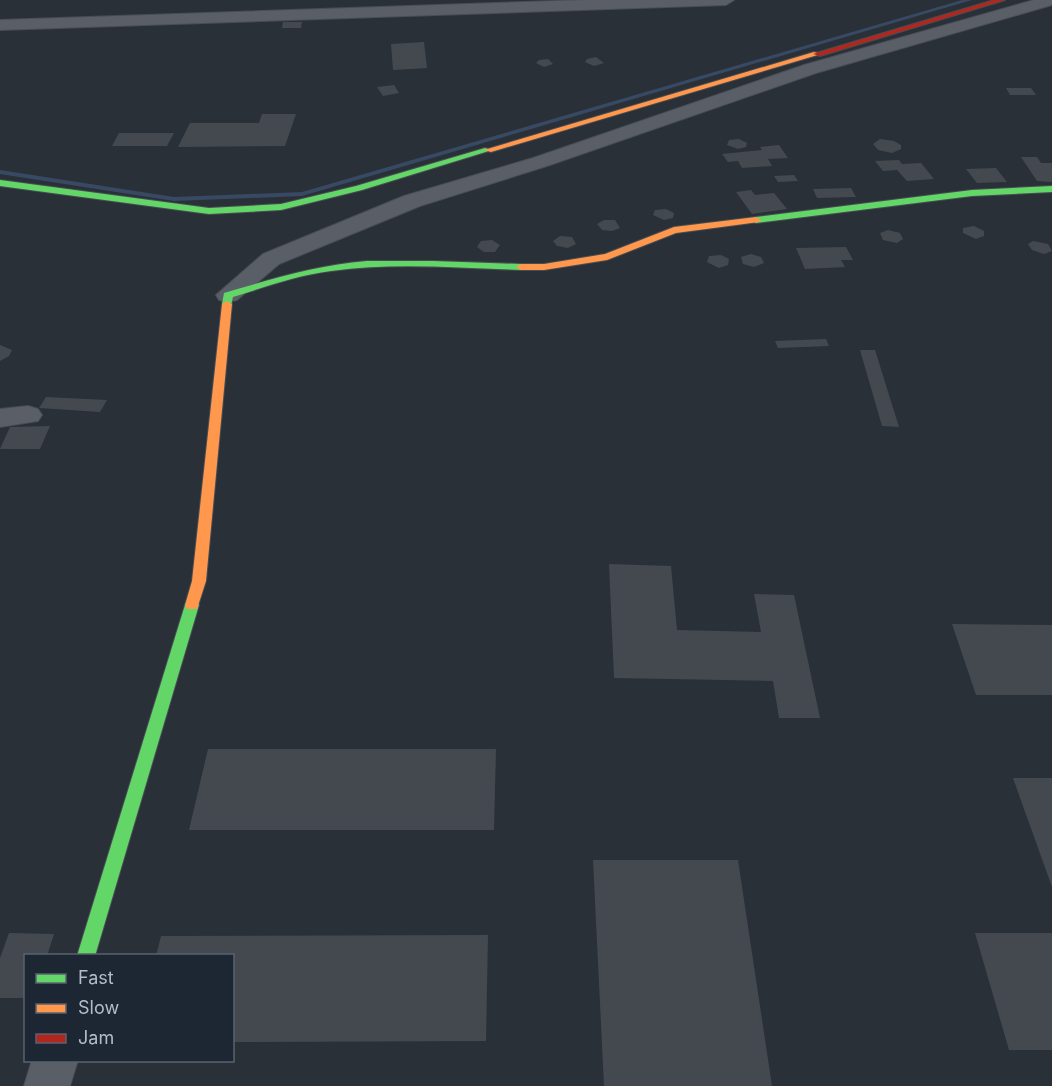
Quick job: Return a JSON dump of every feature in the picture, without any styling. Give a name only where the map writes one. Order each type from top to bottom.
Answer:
[{"type":"street","points":[[0,24],[726,0]]},
{"type":"street","points":[[0,183],[209,211],[281,207],[359,188],[1002,0]]},
{"type":"street","points":[[87,954],[199,581],[228,295],[271,259],[412,201],[540,162],[810,69],[1052,0]]},
{"type":"street","points":[[228,295],[284,278],[343,266],[402,264],[544,267],[607,256],[674,230],[972,193],[1052,189]]},
{"type":"street","points":[[0,418],[28,415]]},
{"type":"street","points":[[47,1086],[54,1062]]},
{"type":"building","points":[[283,22],[302,22],[301,28],[282,28]]},
{"type":"building","points":[[424,42],[427,68],[393,70],[391,44]]},
{"type":"building","points":[[596,57],[604,63],[594,66],[585,62],[587,59]]},
{"type":"building","points":[[548,59],[553,64],[544,67],[536,63],[539,60]]},
{"type":"building","points":[[394,85],[399,93],[383,96],[377,87]]},
{"type":"building","points":[[1006,88],[1031,88],[1036,95],[1010,95]]},
{"type":"building","points":[[262,114],[296,114],[285,146],[178,147],[190,123],[259,123]]},
{"type":"building","points":[[119,133],[174,133],[167,146],[112,146]]},
{"type":"building","points":[[739,139],[747,143],[746,147],[738,149],[727,145],[729,140]]},
{"type":"building","points":[[880,139],[894,141],[901,145],[901,149],[892,153],[878,150],[873,144]]},
{"type":"building","points":[[779,145],[788,158],[768,159],[772,166],[742,168],[738,161],[728,162],[722,154],[762,150],[760,147]]},
{"type":"building","points":[[1021,157],[1037,157],[1041,163],[1052,163],[1052,182],[1037,181]]},
{"type":"building","points":[[899,160],[902,164],[921,163],[934,179],[907,181],[897,170],[883,171],[875,161]]},
{"type":"building","points":[[996,168],[1007,182],[977,183],[966,169]]},
{"type":"building","points":[[794,175],[798,181],[778,182],[774,176]]},
{"type":"building","points":[[851,188],[856,197],[817,198],[813,189]]},
{"type":"building","points":[[751,190],[755,195],[774,193],[787,209],[752,214],[736,192]]},
{"type":"building","points":[[666,209],[674,213],[673,218],[664,220],[653,215],[655,210]]},
{"type":"building","points":[[604,220],[615,220],[620,228],[612,231],[602,230],[597,224]]},
{"type":"building","points":[[974,226],[984,231],[984,236],[976,239],[963,233],[963,228]]},
{"type":"building","points":[[888,230],[900,233],[903,239],[897,243],[883,240],[880,233]]},
{"type":"building","points":[[560,236],[572,237],[576,244],[568,248],[557,246],[553,241]]},
{"type":"building","points":[[492,240],[500,245],[495,252],[484,252],[477,247],[481,241]]},
{"type":"building","points":[[1033,241],[1048,244],[1052,251],[1044,254],[1032,250],[1028,244]]},
{"type":"building","points":[[846,247],[853,260],[841,260],[845,267],[805,269],[796,248]]},
{"type":"building","points":[[751,254],[761,257],[764,263],[754,267],[743,264],[741,257]]},
{"type":"building","points":[[721,255],[729,259],[728,265],[719,268],[707,262],[709,256]]},
{"type":"building","points":[[826,339],[829,346],[778,348],[775,341]]},
{"type":"building","points":[[0,345],[12,350],[9,356],[0,361]]},
{"type":"building","points":[[860,350],[875,350],[899,427],[882,426]]},
{"type":"building","points":[[46,397],[107,400],[100,412],[39,408]]},
{"type":"building","points":[[50,426],[40,449],[0,449],[10,427]]},
{"type":"building","points":[[609,564],[671,566],[677,630],[761,632],[754,594],[794,595],[820,718],[779,718],[773,681],[614,678]]},
{"type":"building","points":[[952,624],[1052,625],[1052,695],[976,695]]},
{"type":"building","points":[[208,749],[496,749],[494,830],[189,830]]},
{"type":"building","points":[[1013,778],[1052,778],[1052,887]]},
{"type":"building","points":[[593,860],[738,860],[772,1086],[604,1086]]},
{"type":"building","points":[[9,933],[54,934],[48,954],[24,954],[24,998],[0,998],[0,958]]},
{"type":"building","points":[[975,933],[1052,933],[1052,1050],[1009,1050]]},
{"type":"building","points":[[488,935],[486,1041],[234,1042],[234,954],[156,954],[161,936]]},
{"type":"waterway","points":[[0,172],[174,199],[302,194],[969,0]]},
{"type":"traffic: fast","points":[[0,183],[209,211],[281,207],[359,188],[488,150]]},
{"type":"traffic: fast","points":[[756,220],[972,193],[1052,189]]},
{"type":"traffic: fast","points":[[227,304],[228,295],[286,277],[330,268],[411,264],[521,267]]},
{"type":"traffic: fast","points":[[87,954],[192,605]]},
{"type":"traffic: slow","points":[[488,150],[817,54]]},
{"type":"traffic: slow","points":[[521,267],[544,267],[607,257],[674,230],[756,220]]},
{"type":"traffic: slow","points":[[192,605],[199,581],[227,304]]},
{"type":"traffic: jam","points":[[817,54],[1002,0]]}]
